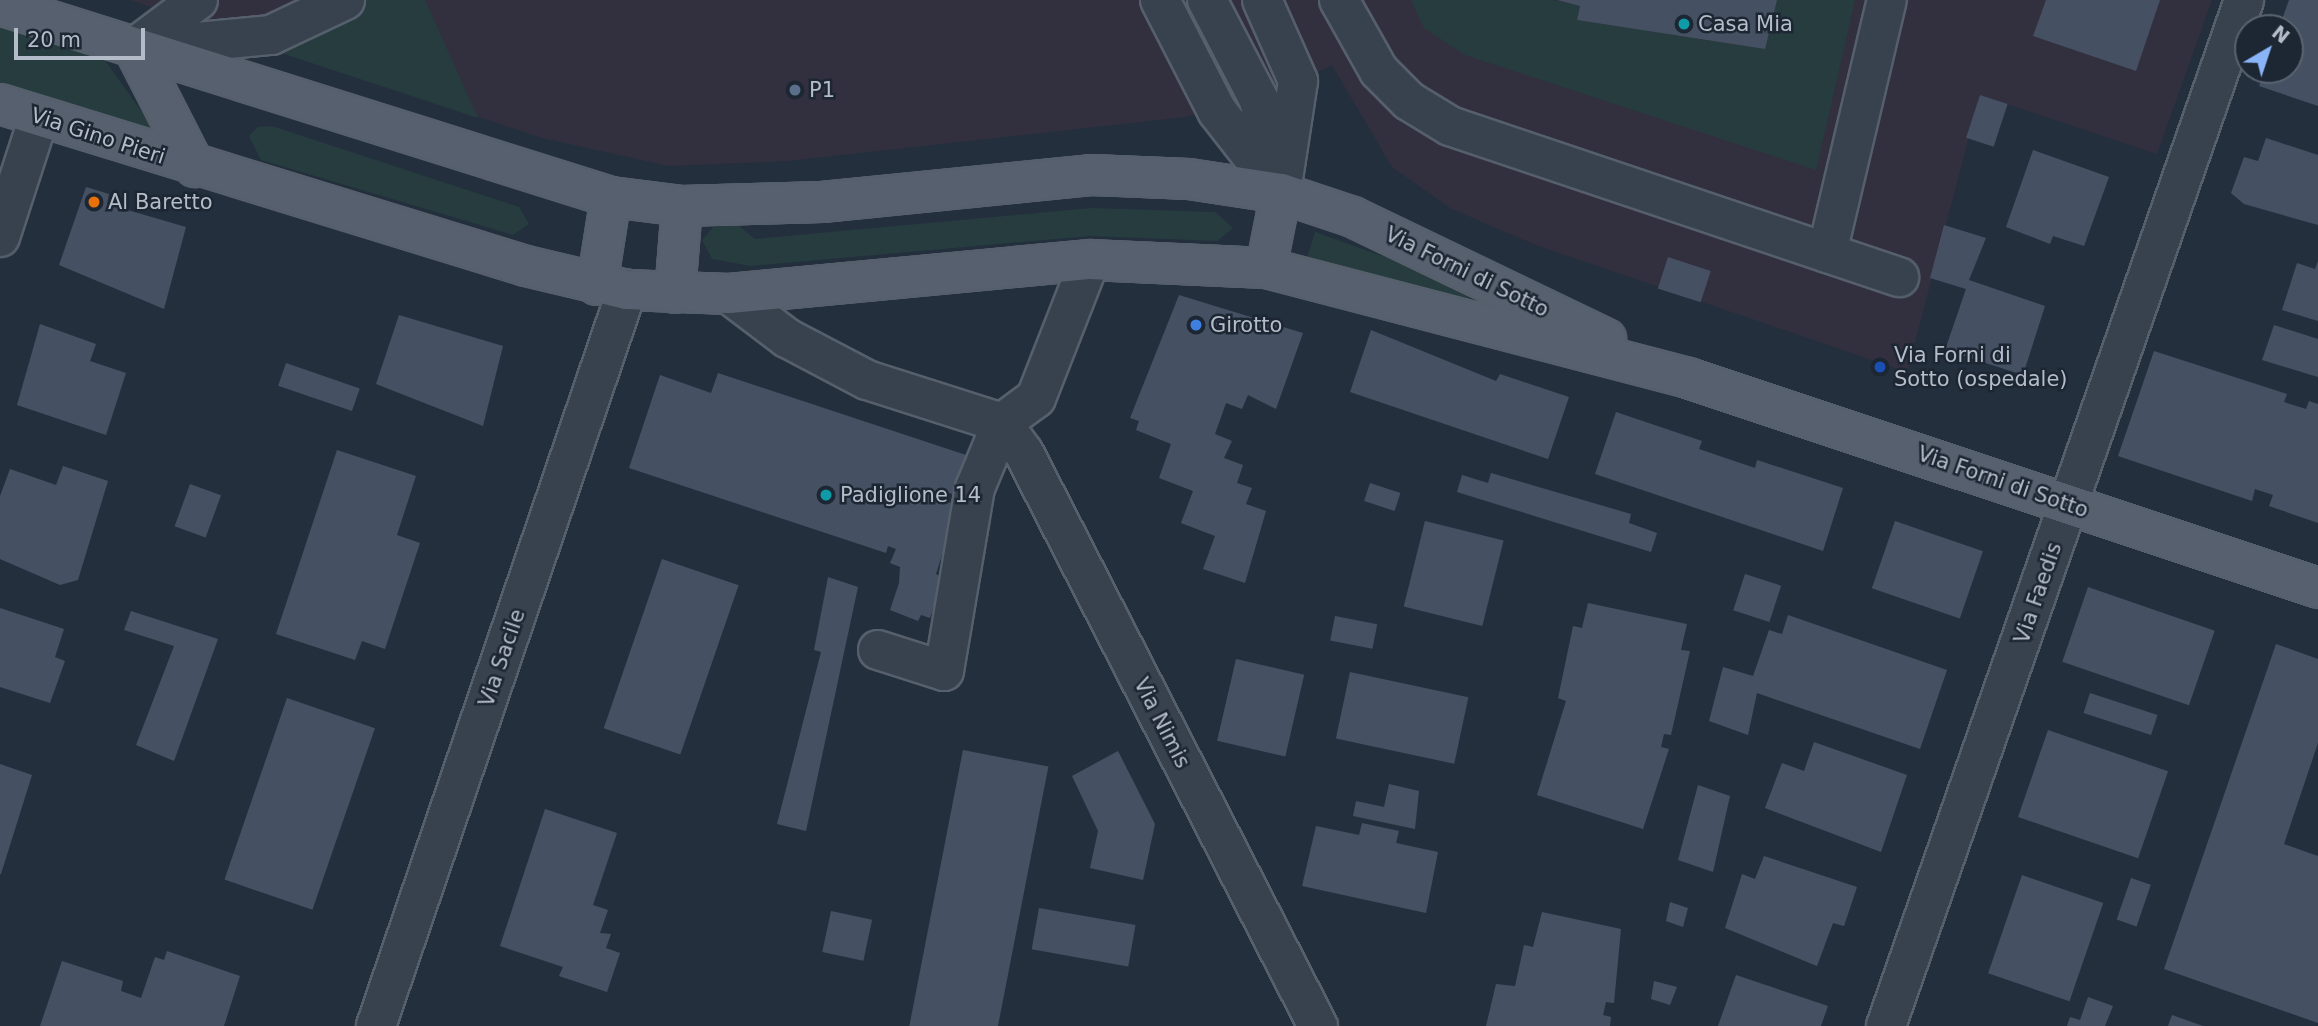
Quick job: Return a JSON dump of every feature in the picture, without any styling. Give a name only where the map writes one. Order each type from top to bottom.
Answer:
[{"type":"main road","points":[[0,5],[134,48],[195,167]]},
{"type":"main road","name":"Via Forni di Sotto","points":[[134,48],[611,197],[682,206],[822,202],[1091,175],[1189,179],[1281,193],[1353,217],[1688,378]]},
{"type":"main road","name":"Via Gino Pieri","points":[[0,104],[195,167],[612,287],[675,293],[729,294]]},
{"type":"main road","points":[[1266,268],[1281,193]]},
{"type":"main road","points":[[611,197],[612,287]]},
{"type":"main road","points":[[675,293],[682,206]]},
{"type":"main road","name":"Via Forni di Sotto","points":[[729,294],[1090,260],[1266,268],[1688,378],[2318,588]]},
{"type":"street","points":[[134,48],[198,0]]},
{"type":"street","points":[[240,39],[285,0]]},
{"type":"street","points":[[134,48],[271,35],[345,0]]},
{"type":"street","points":[[1160,0],[1217,111],[1281,193]]},
{"type":"street","points":[[1207,0],[1259,100],[1281,193]]},
{"type":"street","points":[[1262,0],[1298,81],[1281,193]]},
{"type":"street","points":[[1339,0],[1379,71],[1409,101],[1450,126],[1899,277]]},
{"type":"street","points":[[1827,253],[1887,0]]},
{"type":"street","name":"Via Faedis","points":[[1886,1026],[2244,0]]},
{"type":"street","points":[[0,237],[39,117]]},
{"type":"street","points":[[878,650],[944,671],[975,488],[1002,423],[1036,398],[1090,260]]},
{"type":"street","name":"Via Sacile","points":[[376,1026],[612,287]]},
{"type":"street","points":[[729,294],[787,338],[867,380],[1002,423]]},
{"type":"street","name":"Via Nimis","points":[[1002,423],[1024,453],[1318,1026]]},
{"type":"shaded area","points":[[130,0],[2212,0],[2157,154],[1980,95],[1907,372],[1536,245],[1452,209],[1392,167],[1332,65],[1259,100],[1185,117],[787,161],[669,166],[542,138]]},
{"type":"green space","points":[[366,0],[425,0],[478,118],[263,47]]},
{"type":"green space","points":[[1411,0],[1553,0],[1580,6],[1577,20],[1764,49],[1777,0],[1855,0],[1816,170],[1465,55],[1424,28]]},
{"type":"green space","points":[[0,27],[104,59],[159,136],[0,83]]},
{"type":"green space","points":[[272,126],[519,207],[529,224],[513,235],[261,160],[249,136],[258,127]]},
{"type":"green space","points":[[1091,208],[1215,212],[1233,228],[1217,241],[1090,236],[751,266],[712,259],[702,240],[717,223],[734,222],[755,239]]},
{"type":"green space","points":[[1315,232],[1424,271],[1507,320],[1306,260]]},
{"type":"building","name":"Casa Mia","points":[[1557,0],[1777,0],[1765,49],[1577,20],[1580,6]]},
{"type":"building","points":[[2046,0],[2160,0],[2136,71],[2033,36]]},
{"type":"building","points":[[2289,0],[2318,0],[2318,106],[2259,86],[2304,84],[2304,14],[2284,14]]},
{"type":"building","points":[[1980,95],[2008,104],[1994,147],[1966,138]]},
{"type":"building","points":[[2266,138],[2318,155],[2318,225],[2244,204],[2231,193],[2244,157],[2258,161]]},
{"type":"building","points":[[2033,150],[2109,177],[2084,246],[2053,236],[2050,244],[2006,227]]},
{"type":"building","points":[[86,187],[109,194],[107,204],[186,227],[164,309],[59,265]]},
{"type":"building","points":[[1944,225],[1986,238],[1969,280],[2045,306],[2023,375],[1945,350],[1966,289],[1930,278]]},
{"type":"building","points":[[1668,257],[1711,271],[1701,302],[1658,288]]},
{"type":"building","points":[[2318,261],[2318,321],[2282,310],[2297,263],[2315,269]]},
{"type":"building","points":[[1179,295],[1303,333],[1276,409],[1248,395],[1242,409],[1226,403],[1215,434],[1232,441],[1224,458],[1243,465],[1237,483],[1252,488],[1246,504],[1266,511],[1245,583],[1203,569],[1215,536],[1181,523],[1193,491],[1159,478],[1171,444],[1136,430],[1139,421],[1130,418]]},
{"type":"building","points":[[399,315],[503,346],[483,426],[376,384]]},
{"type":"building","points":[[40,324],[96,344],[90,361],[126,373],[106,435],[17,405]]},
{"type":"building","points":[[2274,325],[2318,339],[2318,377],[2262,360]]},
{"type":"building","points":[[1371,330],[1496,381],[1500,374],[1569,397],[1548,459],[1350,392]]},
{"type":"building","points":[[2154,351],[2287,394],[2284,402],[2306,409],[2309,401],[2318,404],[2318,523],[2269,506],[2273,495],[2255,489],[2252,501],[2118,456]]},
{"type":"building","points":[[286,363],[360,388],[352,411],[278,386]]},
{"type":"building","name":"Padiglione 14","points":[[718,373],[966,455],[954,495],[943,490],[939,499],[958,505],[936,574],[944,578],[930,618],[921,615],[918,621],[890,610],[899,583],[900,567],[890,563],[896,549],[888,546],[886,553],[629,468],[660,375],[711,393]]},
{"type":"building","points":[[1616,412],[1702,441],[1699,449],[1755,468],[1757,460],[1843,488],[1823,551],[1595,474]]},
{"type":"building","points":[[337,450],[416,476],[397,535],[420,543],[385,649],[362,641],[355,660],[276,634]]},
{"type":"building","points":[[63,466],[108,481],[78,580],[60,585],[0,559],[0,496],[10,469],[56,485]]},
{"type":"building","points":[[1491,473],[1631,514],[1629,523],[1657,533],[1651,552],[1457,492],[1462,475],[1488,483]]},
{"type":"building","points":[[1370,483],[1400,493],[1395,511],[1364,501]]},
{"type":"building","points":[[190,484],[221,495],[206,538],[175,526]]},
{"type":"building","points":[[1425,521],[1504,541],[1482,626],[1404,606]]},
{"type":"building","points":[[1895,521],[1983,551],[1960,618],[1872,588]]},
{"type":"building","points":[[662,559],[739,585],[680,755],[604,728]]},
{"type":"building","points":[[1745,574],[1781,586],[1769,622],[1733,610]]},
{"type":"building","points":[[828,577],[858,587],[806,831],[777,824],[821,652],[814,650]]},
{"type":"building","points":[[2088,587],[2215,631],[2189,705],[2062,662]]},
{"type":"building","points":[[1588,603],[1687,624],[1681,650],[1690,651],[1671,735],[1664,734],[1661,747],[1669,749],[1643,829],[1537,795],[1566,701],[1558,698],[1573,626],[1582,628]]},
{"type":"building","points":[[0,608],[64,629],[55,657],[65,661],[50,703],[0,687]]},
{"type":"building","points":[[131,611],[218,639],[174,761],[136,745],[174,646],[124,630]]},
{"type":"building","points":[[1788,615],[1947,670],[1920,749],[1757,693],[1748,735],[1709,721],[1723,667],[1753,676],[1769,630],[1782,634]]},
{"type":"building","points":[[1335,616],[1377,624],[1372,649],[1330,641]]},
{"type":"building","points":[[2276,644],[2318,659],[2318,743],[2284,844],[2318,856],[2318,1023],[2164,969]]},
{"type":"building","points":[[1236,659],[1304,675],[1285,757],[1217,741]]},
{"type":"building","points":[[1350,672],[1468,697],[1454,764],[1336,739]]},
{"type":"building","points":[[2090,693],[2158,715],[2151,735],[2084,713]]},
{"type":"building","points":[[287,698],[375,728],[312,910],[224,880]]},
{"type":"building","points":[[2048,730],[2168,771],[2138,858],[2018,817]]},
{"type":"building","points":[[1814,742],[1907,775],[1881,852],[1765,808],[1782,763],[1804,771]]},
{"type":"building","points":[[963,750],[1048,767],[998,1026],[909,1026]]},
{"type":"building","points":[[1118,751],[1155,824],[1143,880],[1090,868],[1098,831],[1072,776]]},
{"type":"building","points":[[0,764],[32,775],[1,874],[0,874]]},
{"type":"building","points":[[1389,784],[1419,791],[1415,829],[1353,816],[1356,801],[1384,807]]},
{"type":"building","points":[[1698,785],[1730,796],[1713,872],[1678,860]]},
{"type":"building","points":[[545,809],[617,833],[593,905],[608,910],[600,933],[611,934],[606,948],[620,953],[607,992],[559,976],[563,967],[500,946]]},
{"type":"building","points":[[1362,823],[1399,831],[1396,843],[1438,852],[1426,913],[1302,886],[1316,826],[1359,835]]},
{"type":"building","points":[[1764,856],[1857,887],[1844,926],[1833,923],[1817,966],[1725,928],[1742,874],[1755,879]]},
{"type":"building","points":[[2022,875],[2103,903],[2069,1001],[1988,973]]},
{"type":"building","points":[[2131,878],[2151,885],[2137,926],[2117,920]]},
{"type":"building","points":[[1670,902],[1688,908],[1683,927],[1666,921]]},
{"type":"building","points":[[1039,908],[1136,925],[1128,966],[1032,949]]},
{"type":"building","points":[[831,911],[872,920],[863,961],[822,952]]},
{"type":"building","points":[[1542,912],[1621,929],[1614,1003],[1606,1002],[1603,1015],[1611,1017],[1610,1026],[1486,1026],[1496,984],[1515,986],[1524,945],[1533,947]]},
{"type":"building","points":[[167,951],[240,976],[224,1026],[40,1026],[62,961],[123,981],[121,991],[141,998],[155,957],[164,960]]},
{"type":"building","points":[[1736,975],[1828,1006],[1821,1026],[1718,1026]]},
{"type":"building","points":[[1654,981],[1677,987],[1670,1005],[1651,999]]},
{"type":"building","points":[[2088,997],[2113,1006],[2105,1026],[2067,1026],[2070,1017],[2080,1020]]},
{"type":"building","points":[[2172,1015],[2203,1026],[2168,1026]]},
{"type":"place","name":"Casa Mia","points":[[1684,24]]},
{"type":"place","name":"P1","points":[[795,90]]},
{"type":"place","name":"Al Baretto","points":[[94,202]]},
{"type":"place","name":"Girotto","points":[[1196,325]]},
{"type":"place","name":"Via Forni di Sotto (ospedale)","points":[[1880,367]]},
{"type":"place","name":"Padiglione 14","points":[[826,495]]}]
